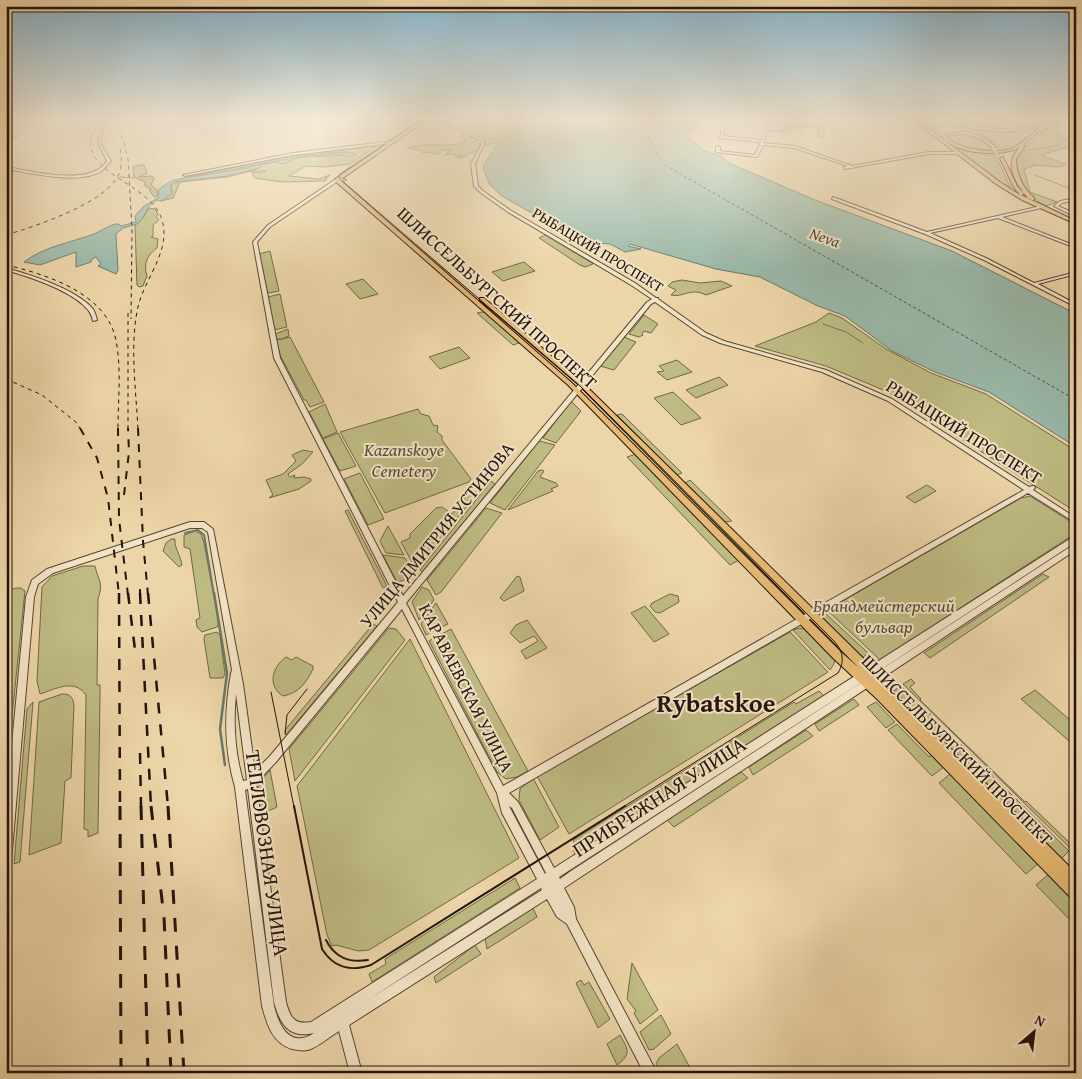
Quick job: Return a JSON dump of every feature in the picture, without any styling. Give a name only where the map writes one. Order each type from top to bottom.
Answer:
[{"type":"main road","points":[[340,181],[355,169]]},
{"type":"main road","points":[[340,181],[358,169]]},
{"type":"main road","points":[[980,169],[1024,199],[1076,222]]},
{"type":"main road","points":[[1005,169],[1012,186],[1024,199]]},
{"type":"main road","points":[[1007,169],[1020,192],[1042,207]]},
{"type":"main road","points":[[1016,169],[1026,195],[1042,207]]},
{"type":"main road","name":"ШЛИССЕЛЬБУРГСКИЙ ПРОСПЕКТ","points":[[340,181],[579,387],[813,614],[868,678],[1076,893]]},
{"type":"main road","name":"ШЛИССЕЛЬБУРГСКИЙ ПРОСПЕКТ","points":[[579,387],[803,620],[868,678],[1076,882]]},
{"type":"street","points":[[16,169],[71,177],[82,176],[100,169]]},
{"type":"street","points":[[185,175],[214,169]]},
{"type":"street","name":"РЫБАЦКИЙ ПРОСПЕКТ","points":[[474,169],[476,184],[482,192],[509,211],[633,284],[704,334],[824,371],[883,396],[1076,516]]},
{"type":"street","name":"КАРАВАЕВСКАЯ УЛИЦА","points":[[340,181],[268,228],[260,234],[255,242],[275,353],[402,603],[501,792],[505,810],[547,877],[562,912],[571,920],[651,1073]]},
{"type":"street","points":[[833,198],[926,233],[985,259],[1076,306]]},
{"type":"street","points":[[1076,199],[1061,202],[1056,206],[1076,216]]},
{"type":"street","points":[[926,233],[1042,207]]},
{"type":"street","points":[[999,216],[1076,247]]},
{"type":"street","points":[[6,269],[62,289],[92,313],[95,320]]},
{"type":"street","points":[[1034,284],[1076,274]]},
{"type":"street","name":"УЛИЦА ДМИТРИЯ УСТИНОВА","points":[[240,788],[250,783],[278,753],[579,387],[649,303],[656,299]]},
{"type":"street","points":[[501,792],[1030,489]]},
{"type":"street","name":"РЫБАЦКИЙ ПРОСПЕКТ","points":[[1030,489],[1076,521]]},
{"type":"street","name":"ТЕПЛОВОЗНАЯ УЛИЦА","points":[[6,862],[30,597],[35,582],[50,571],[190,525],[204,525],[210,532],[236,670],[280,1002],[288,1023]]},
{"type":"street","name":"ПРИБРЕЖНАЯ УЛИЦА","points":[[288,1023],[295,1028],[304,1030],[340,1017],[553,888],[1076,538]]},
{"type":"street","name":"ПРИБРЕЖНАЯ УЛИЦА","points":[[282,1037],[298,1045],[308,1044],[340,1017],[547,877],[868,678],[1076,546]]},
{"type":"street","name":"ТЕПЛОВОЗНАЯ УЛИЦА","points":[[236,670],[233,684],[230,737],[240,788],[268,1006],[275,1030],[282,1037]]},
{"type":"street","points":[[340,1017],[356,1073]]},
{"type":"green space","points":[[133,169],[146,169],[147,173],[139,177],[151,176],[154,178],[151,185],[157,190],[157,196],[154,197],[150,191],[151,189],[145,186],[145,182],[134,177]]},
{"type":"green space","points":[[225,169],[234,169],[182,179]]},
{"type":"green space","points":[[253,169],[300,169],[289,176],[319,179],[330,175],[325,181],[282,182],[255,178],[251,172],[262,173],[266,171],[251,171],[227,177],[180,182],[173,198],[161,201],[172,192],[171,185],[175,182],[226,176]]},
{"type":"green space","points":[[983,169],[1002,169],[1012,191]]},
{"type":"green space","points":[[1018,169],[1024,169],[1030,192],[1057,202],[1046,206],[1033,198],[1027,191]]},
{"type":"green space","points":[[149,208],[155,209],[158,214],[156,217],[159,220],[153,225],[153,236],[151,237],[158,239],[157,248],[147,260],[145,268],[147,276],[143,286],[139,287],[137,285],[135,225],[143,218]]},
{"type":"green space","points":[[545,235],[593,264],[585,267],[580,265],[539,238]]},
{"type":"green space","points":[[270,251],[279,291],[269,293],[259,254]]},
{"type":"green space","points":[[524,262],[535,271],[503,281],[492,272]]},
{"type":"green space","points":[[363,279],[378,294],[360,299],[346,284]]},
{"type":"green space","points":[[682,280],[700,283],[721,281],[732,286],[706,295],[691,292],[675,296],[671,295],[676,290],[668,286],[672,282]]},
{"type":"green space","points":[[280,294],[287,327],[274,330],[268,297]]},
{"type":"green space","points":[[485,312],[519,343],[513,345],[477,313]]},
{"type":"green space","points":[[829,313],[842,318],[886,349],[931,373],[986,394],[1076,451],[1076,512],[888,392],[826,366],[755,346],[816,322]]},
{"type":"green space","points":[[644,315],[658,324],[651,333],[644,331],[643,335],[639,337],[629,334]]},
{"type":"green space","points":[[288,329],[289,336],[276,339],[275,334]]},
{"type":"green space","points":[[290,337],[324,402],[310,407],[306,400],[304,400],[281,357],[276,340]]},
{"type":"green space","points":[[624,337],[636,342],[614,370],[600,366]]},
{"type":"green space","points":[[459,347],[470,358],[440,369],[429,357]]},
{"type":"green space","points":[[677,360],[692,372],[667,380],[657,372],[664,371],[659,366]]},
{"type":"green space","points":[[719,377],[728,385],[696,398],[686,390]]},
{"type":"green space","points":[[673,392],[701,418],[681,425],[654,398]]},
{"type":"green space","points":[[571,401],[581,411],[556,443],[543,438]]},
{"type":"green space","points":[[325,404],[337,432],[323,438],[309,412]]},
{"type":"green space","name":"Kazanskoye Cemetery","points":[[418,409],[421,414],[429,416],[433,425],[438,426],[437,432],[442,436],[442,440],[471,479],[469,482],[385,513],[340,432]]},
{"type":"green space","points":[[622,414],[682,473],[677,475],[617,415]]},
{"type":"green space","points":[[338,433],[356,466],[340,471],[323,439]]},
{"type":"green space","points":[[539,441],[555,445],[505,510],[490,503]]},
{"type":"green space","points":[[303,450],[313,452],[302,464],[288,474],[290,477],[295,475],[294,478],[304,477],[311,479],[311,481],[299,489],[269,498],[273,495],[266,480],[283,474],[296,461],[292,455]]},
{"type":"green space","points":[[636,454],[739,560],[730,565],[627,457]]},
{"type":"green space","points":[[538,471],[544,471],[540,477],[556,483],[558,486],[551,489],[553,491],[508,510]]},
{"type":"green space","points":[[360,473],[384,519],[368,525],[344,479]]},
{"type":"green space","points":[[690,480],[732,521],[725,522],[685,483]]},
{"type":"green space","points":[[491,481],[495,484],[423,572],[420,570]]},
{"type":"green space","points":[[927,485],[936,491],[915,503],[906,497]]},
{"type":"green space","points":[[470,490],[478,493],[423,559],[414,566],[401,542],[410,538],[410,534],[436,508],[442,507],[452,514]]},
{"type":"green space","name":"Брандмейстерский бульвар","points":[[1030,496],[1076,525],[1076,533],[880,660],[827,610],[1021,498]]},
{"type":"green space","points":[[486,508],[502,513],[441,592],[436,595],[427,580]]},
{"type":"green space","points":[[348,510],[387,586],[383,588],[345,511]]},
{"type":"green space","points":[[388,526],[404,555],[386,553],[380,541]]},
{"type":"green space","points":[[195,531],[201,534],[204,543],[219,623],[217,627],[202,632],[197,627],[196,620],[200,618],[190,549],[184,547],[184,535]]},
{"type":"green space","points":[[171,539],[175,539],[182,565],[179,567],[163,551],[166,543]]},
{"type":"green space","points":[[383,555],[405,558],[413,571],[405,580],[397,582]]},
{"type":"green space","points":[[83,566],[95,566],[100,585],[98,599],[97,685],[100,685],[98,833],[88,837],[88,830],[84,829],[86,695],[76,687],[70,686],[64,686],[40,694],[37,681],[42,587],[52,576]]},
{"type":"green space","points":[[1043,574],[1049,577],[930,658],[924,653]]},
{"type":"green space","points":[[517,576],[520,577],[524,591],[504,601],[500,598]]},
{"type":"green space","points":[[422,587],[429,590],[434,600],[419,620],[412,602]]},
{"type":"green space","points":[[21,588],[25,591],[6,774],[6,591]]},
{"type":"green space","points":[[670,594],[678,596],[679,602],[660,613],[655,612],[650,606],[652,603]]},
{"type":"green space","points":[[436,603],[448,624],[426,635],[421,624]]},
{"type":"green space","points":[[645,606],[669,634],[654,642],[631,613]]},
{"type":"green space","points":[[824,612],[868,653],[862,658],[823,620]]},
{"type":"green space","points":[[527,620],[547,648],[526,659],[521,651],[538,641],[534,636],[520,643],[510,633],[516,625]]},
{"type":"green space","points":[[373,624],[377,626],[286,735],[285,730]]},
{"type":"green space","points":[[389,628],[396,629],[405,640],[295,781],[289,749]]},
{"type":"green space","points":[[800,628],[807,630],[835,659],[830,670],[793,630]]},
{"type":"green space","points":[[451,629],[528,771],[517,777],[506,779],[497,772],[429,641]]},
{"type":"green space","points":[[217,632],[220,635],[225,674],[223,678],[210,678],[204,639],[205,635]]},
{"type":"green space","name":"Брандмейстерский бульвар","points":[[790,632],[828,672],[569,834],[537,776]]},
{"type":"green space","points":[[410,639],[519,858],[369,950],[358,951],[336,945],[332,946],[327,935],[297,786]]},
{"type":"green space","points":[[286,657],[292,660],[296,657],[313,666],[313,669],[308,679],[298,690],[283,696],[275,687],[273,676],[277,666]]},
{"type":"green space","points":[[911,679],[915,683],[910,687],[920,700],[1073,848],[1071,849],[903,684]]},
{"type":"green space","points":[[901,686],[1069,851],[1062,858],[1058,858],[892,692]]},
{"type":"green space","points":[[1035,690],[1076,725],[1076,747],[1021,699]]},
{"type":"green space","points":[[819,691],[824,696],[575,854],[573,850],[577,848],[573,840],[794,702],[796,704]]},
{"type":"green space","points":[[62,694],[71,696],[74,705],[71,778],[65,781],[61,843],[29,855],[39,702]]},
{"type":"green space","points":[[854,699],[859,705],[819,731],[815,724]]},
{"type":"green space","points":[[33,702],[20,862],[14,864],[27,709]]},
{"type":"green space","points":[[876,702],[895,722],[886,728],[867,707]]},
{"type":"green space","points":[[897,724],[929,757],[933,754],[945,766],[932,776],[888,730]]},
{"type":"green space","points":[[806,730],[813,736],[753,775],[749,767]]},
{"type":"green space","points":[[270,770],[277,807],[260,815],[257,800],[258,786]]},
{"type":"green space","points":[[741,772],[748,778],[674,827],[667,820]]},
{"type":"green space","points":[[950,774],[953,774],[1040,862],[1026,874],[939,783]]},
{"type":"green space","points":[[533,778],[559,827],[540,840],[519,800],[520,789]]},
{"type":"green space","points":[[1050,873],[1076,899],[1076,926],[1036,885]]},
{"type":"green space","points":[[515,878],[520,888],[372,982],[369,974],[386,964],[385,959]]},
{"type":"green space","points":[[533,908],[537,917],[487,949],[485,938]]},
{"type":"green space","points":[[475,945],[481,954],[436,983],[434,977]]},
{"type":"green space","points":[[632,963],[658,1010],[640,1024],[634,1013],[636,1011],[627,999]]},
{"type":"green space","points":[[581,980],[584,985],[589,982],[610,1019],[598,1028],[576,983]]},
{"type":"green space","points":[[661,1015],[671,1034],[654,1049],[649,1050],[640,1032]]},
{"type":"green space","points":[[620,1035],[627,1048],[627,1054],[617,1065],[607,1044]]},
{"type":"green space","points":[[677,1044],[693,1073],[661,1073],[656,1064],[659,1058]]},
{"type":"water","points":[[240,169],[253,169],[226,176],[175,182],[171,185],[172,194],[161,201],[157,200],[149,206],[143,218],[137,224],[123,228],[116,234],[118,270],[116,274],[98,266],[101,264],[96,257],[91,262],[76,267],[76,252],[40,265],[24,262],[49,248],[94,234],[113,225],[119,224],[121,226],[136,222],[135,216],[144,206],[158,198],[159,189],[171,181]]},
{"type":"water","name":"Neva","points":[[484,169],[743,169],[815,200],[952,251],[1076,314],[1076,447],[989,392],[935,372],[892,351],[845,316],[818,306],[760,277],[716,269],[630,244],[628,246],[641,249],[625,252],[610,244],[597,243],[528,211],[502,196],[490,185]]},
{"type":"waterway","points":[[1035,175],[1076,191]]},
{"type":"waterway","points":[[120,177],[134,178]]},
{"type":"waterway","points":[[823,324],[846,332],[863,343]]},
{"type":"waterway","points":[[185,533],[198,530],[204,535],[214,595]]},
{"type":"waterway","points":[[214,593],[227,673],[220,729],[225,765]]},
{"type":"ferry route","points":[[672,169],[1076,400]]},
{"type":"tram line","points":[[347,169],[340,174],[339,178],[580,386],[834,641],[841,652],[842,664],[838,673],[623,807]]},
{"type":"tram line","points":[[285,734],[287,715],[307,689]]},
{"type":"tram line","points":[[271,692],[294,807]]},
{"type":"tram line","points":[[294,806],[322,949],[337,964],[349,968],[371,965],[625,806]]},
{"type":"tram line","points":[[326,940],[334,951],[343,958],[355,961],[368,960]]},
{"type":"railway","points":[[106,169],[117,177]]},
{"type":"railway","points":[[117,177],[121,169]]},
{"type":"railway","points":[[129,169],[130,185]]},
{"type":"railway","points":[[6,235],[51,220],[84,205],[110,186],[117,177]]},
{"type":"railway","points":[[117,177],[130,185]]},
{"type":"railway","points":[[130,185],[148,199],[156,209],[162,220],[164,231],[161,252],[139,303],[136,317],[134,365],[138,429]]},
{"type":"railway","points":[[130,185],[132,229],[131,319]]},
{"type":"railway","points":[[6,265],[38,274],[71,287],[98,308],[108,321],[115,336],[117,347],[119,382],[118,429]]},
{"type":"railway","points":[[128,313],[128,428]]},
{"type":"railway","points":[[6,379],[42,395],[77,423],[80,429]]},
{"type":"railway","points":[[80,428],[97,458],[108,498],[119,595]]},
{"type":"railway","points":[[124,495],[129,452],[128,428]]},
{"type":"railway","points":[[138,428],[143,541],[148,595]]},
{"type":"railway","points":[[118,429],[119,519],[128,595]]},
{"type":"railway","points":[[119,593],[120,807]]},
{"type":"railway","points":[[128,593],[136,658]]},
{"type":"railway","points":[[140,593],[151,807]]},
{"type":"railway","points":[[148,593],[168,807]]},
{"type":"railway","points":[[140,753],[141,807]]},
{"type":"railway","points":[[120,806],[121,1073]]},
{"type":"railway","points":[[141,806],[148,1073]]},
{"type":"railway","points":[[151,806],[164,917],[171,1073]]},
{"type":"railway","points":[[168,806],[184,1073]]},
{"type":"district","name":"Rybatskoe","points":[[716,703]]}]
